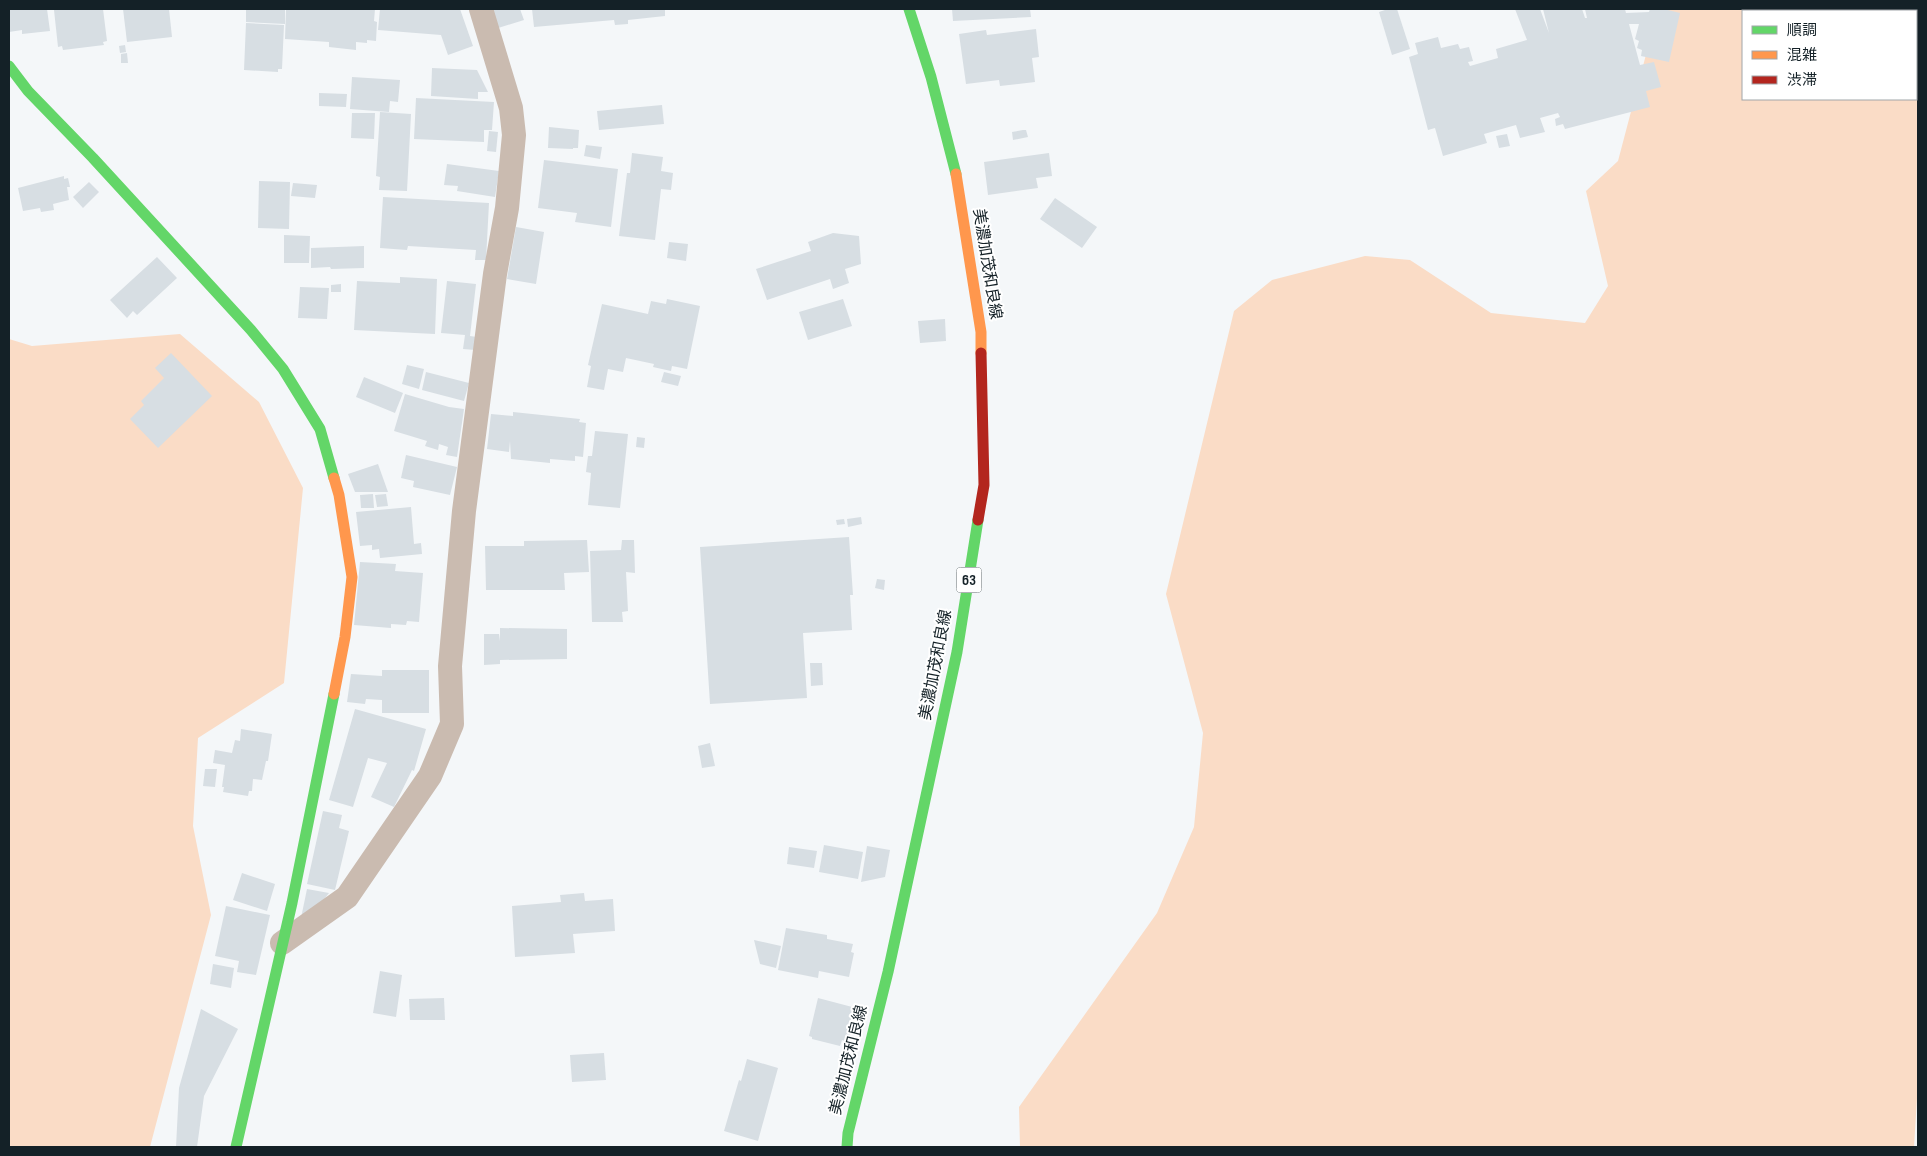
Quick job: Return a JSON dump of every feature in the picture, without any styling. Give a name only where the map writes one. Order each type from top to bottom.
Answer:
[{"type":"street","points":[[282,943],[347,897],[430,776],[452,724],[450,666],[464,511],[494,274],[507,208],[514,135],[511,108],[481,9]]},
{"type":"street","name":"美濃加茂和良線","points":[[847,1147],[848,1133],[888,972],[957,652],[984,485],[981,332],[958,184],[931,77],[909,9]]},
{"type":"street","points":[[9,66],[28,91],[93,158],[251,330],[283,369],[320,428],[339,495],[352,577],[345,638],[282,943],[236,1147]]},
{"type":"shaded area","points":[[1658,9],[1918,9],[1918,1082],[1914,1147],[1020,1147],[1019,1107],[1157,913],[1194,827],[1203,733],[1166,594],[1234,311],[1272,280],[1365,256],[1410,260],[1491,313],[1585,323],[1608,286],[1586,191],[1618,161]]},
{"type":"shaded area","points":[[180,334],[259,402],[303,488],[284,683],[198,738],[193,826],[211,915],[150,1147],[9,1147],[9,339],[32,346]]},
{"type":"building","points":[[9,9],[47,9],[50,31],[22,34],[22,30],[9,32]]},
{"type":"building","points":[[103,9],[107,41],[103,42],[104,45],[63,50],[62,46],[58,47],[54,10]]},
{"type":"building","points":[[123,9],[169,9],[172,37],[127,42]]},
{"type":"building","points":[[246,9],[285,9],[285,24],[246,22]]},
{"type":"building","points":[[286,9],[375,9],[374,21],[377,22],[376,41],[367,40],[367,43],[356,42],[356,50],[329,47],[329,42],[285,39]]},
{"type":"building","points":[[380,9],[460,9],[473,46],[448,55],[441,35],[378,30]]},
{"type":"building","points":[[489,9],[520,9],[524,20],[495,29]]},
{"type":"building","points":[[532,9],[665,9],[665,16],[628,20],[628,24],[615,25],[614,20],[534,27]]},
{"type":"building","points":[[952,9],[1030,9],[1031,17],[953,21]]},
{"type":"building","points":[[1397,9],[1410,49],[1392,55],[1379,12]]},
{"type":"building","points":[[1515,9],[1540,9],[1549,33],[1543,9],[1582,9],[1585,18],[1587,18],[1585,9],[1625,9],[1626,13],[1664,9],[1680,13],[1669,62],[1641,56],[1642,50],[1637,48],[1639,41],[1635,39],[1639,24],[1629,24],[1640,65],[1654,62],[1661,87],[1646,91],[1650,107],[1565,129],[1563,124],[1556,126],[1555,119],[1560,117],[1558,113],[1540,118],[1545,132],[1520,138],[1516,125],[1484,134],[1487,143],[1443,156],[1435,128],[1428,130],[1409,57],[1418,54],[1415,43],[1438,37],[1441,48],[1458,44],[1460,49],[1469,47],[1473,61],[1468,62],[1470,66],[1498,58],[1496,49],[1527,40]]},
{"type":"building","points":[[246,23],[284,25],[282,69],[278,69],[278,72],[244,70]]},
{"type":"building","points":[[1036,29],[1039,57],[1032,58],[1035,82],[1000,86],[999,80],[966,84],[959,34],[986,30],[987,35]]},
{"type":"building","points":[[125,45],[126,52],[120,53],[119,46]]},
{"type":"building","points":[[127,53],[128,63],[121,63],[121,54]]},
{"type":"building","points":[[432,68],[477,70],[488,92],[478,92],[478,99],[431,96]]},
{"type":"building","points":[[352,77],[400,80],[398,102],[390,101],[389,112],[350,109]]},
{"type":"building","points":[[319,93],[347,94],[346,107],[319,106]]},
{"type":"building","points":[[416,98],[494,102],[492,130],[484,130],[484,142],[414,139]]},
{"type":"building","points":[[662,105],[664,124],[599,130],[597,111]]},
{"type":"building","points":[[380,112],[411,114],[407,191],[379,190],[380,177],[376,176]]},
{"type":"building","points":[[352,113],[375,113],[374,139],[351,138]]},
{"type":"building","points":[[549,127],[579,130],[578,148],[548,148]]},
{"type":"building","points":[[1026,130],[1028,137],[1013,140],[1012,132]]},
{"type":"building","points":[[489,131],[498,132],[496,152],[487,151]]},
{"type":"building","points":[[1507,134],[1510,146],[1499,148],[1496,136]]},
{"type":"building","points":[[586,145],[602,147],[600,159],[584,156]]},
{"type":"building","points":[[632,153],[663,157],[661,171],[673,173],[671,190],[661,189],[655,240],[619,236],[627,173],[630,173]]},
{"type":"building","points":[[1049,153],[1052,176],[1036,178],[1038,188],[988,195],[984,162]]},
{"type":"building","points":[[544,160],[618,169],[611,227],[575,222],[577,213],[538,208]]},
{"type":"building","points":[[447,164],[499,171],[495,197],[457,191],[458,186],[444,185]]},
{"type":"building","points":[[64,176],[64,179],[68,178],[70,187],[67,187],[69,200],[53,204],[54,210],[41,212],[40,208],[23,211],[18,188]]},
{"type":"building","points":[[259,181],[290,182],[289,229],[258,228]]},
{"type":"building","points":[[89,182],[99,192],[83,208],[73,197]]},
{"type":"building","points":[[293,183],[317,185],[315,198],[291,196]]},
{"type":"building","points":[[383,197],[489,203],[486,260],[475,260],[476,250],[408,246],[407,250],[380,248]]},
{"type":"building","points":[[1055,198],[1097,227],[1082,248],[1040,219]]},
{"type":"building","points":[[516,227],[544,232],[536,284],[507,279]]},
{"type":"building","points":[[833,233],[859,236],[861,264],[845,269],[849,283],[833,289],[830,279],[767,300],[756,269],[811,251],[808,242]]},
{"type":"building","points":[[284,235],[310,236],[309,263],[284,263]]},
{"type":"building","points":[[669,242],[688,244],[686,261],[667,258]]},
{"type":"building","points":[[364,246],[364,268],[311,268],[311,248]]},
{"type":"building","points":[[157,257],[177,278],[137,315],[133,311],[127,318],[110,300]]},
{"type":"building","points":[[400,277],[437,279],[435,334],[354,330],[357,281],[400,283]]},
{"type":"building","points":[[447,281],[476,284],[470,336],[477,337],[475,350],[463,349],[465,335],[441,333]]},
{"type":"building","points":[[341,284],[341,292],[331,292],[331,285]]},
{"type":"building","points":[[300,287],[329,288],[327,319],[298,318]]},
{"type":"building","points":[[667,299],[700,306],[687,369],[672,366],[671,371],[653,367],[654,364],[626,358],[623,372],[608,369],[604,390],[587,387],[591,366],[588,365],[602,304],[648,314],[651,301],[666,304]]},
{"type":"building","points":[[843,299],[852,326],[808,340],[799,312]]},
{"type":"building","points":[[945,319],[946,341],[920,343],[918,321]]},
{"type":"building","points":[[171,353],[212,396],[158,448],[130,419],[144,405],[141,401],[164,378],[155,368]]},
{"type":"building","points":[[407,365],[424,369],[419,389],[402,384]]},
{"type":"building","points":[[426,372],[469,383],[464,401],[422,390]]},
{"type":"building","points":[[664,372],[681,376],[678,386],[661,382]]},
{"type":"building","points":[[364,377],[403,393],[395,413],[356,397]]},
{"type":"building","points":[[405,394],[449,407],[464,409],[457,457],[446,455],[448,447],[439,444],[438,450],[425,446],[427,441],[394,431]]},
{"type":"building","points":[[513,412],[580,419],[579,422],[586,423],[583,457],[575,456],[575,461],[550,459],[550,463],[511,459],[510,441],[509,452],[487,449],[491,414],[513,416]]},
{"type":"building","points":[[595,431],[628,434],[620,508],[588,505],[591,473],[586,472],[588,456],[592,456]]},
{"type":"building","points":[[637,437],[645,438],[644,448],[636,447]]},
{"type":"building","points":[[406,455],[457,467],[450,495],[413,487],[414,481],[401,478]]},
{"type":"building","points":[[378,464],[388,492],[355,492],[348,474]]},
{"type":"building","points":[[373,494],[374,508],[361,508],[360,495]]},
{"type":"building","points":[[386,494],[388,506],[377,507],[375,495]]},
{"type":"building","points":[[411,507],[414,544],[421,543],[422,554],[380,558],[379,549],[372,550],[372,545],[360,546],[356,512]]},
{"type":"building","points":[[861,517],[862,524],[848,527],[847,519]]},
{"type":"building","points":[[844,519],[845,524],[837,525],[836,520]]},
{"type":"building","points":[[849,537],[853,595],[850,595],[852,630],[803,633],[807,698],[710,704],[700,547]]},
{"type":"building","points":[[587,540],[589,572],[564,573],[565,590],[486,590],[485,546],[524,546],[524,541]]},
{"type":"building","points":[[622,540],[634,540],[635,573],[626,572],[628,611],[622,612],[623,622],[592,622],[590,551],[621,550]]},
{"type":"building","points":[[360,562],[396,564],[395,571],[423,573],[419,622],[407,621],[406,625],[391,624],[391,628],[354,625]]},
{"type":"building","points":[[877,579],[885,580],[884,590],[875,588]]},
{"type":"building","points":[[500,628],[567,629],[567,659],[500,660],[500,664],[484,665],[484,634],[499,634],[500,641]]},
{"type":"building","points":[[810,663],[822,663],[823,685],[811,686]]},
{"type":"building","points":[[382,670],[429,670],[429,713],[382,713],[382,700],[366,699],[365,704],[347,702],[351,674],[382,676]]},
{"type":"building","points":[[355,709],[426,729],[414,771],[412,770],[394,807],[371,797],[387,763],[368,758],[353,807],[329,800]]},
{"type":"building","points":[[241,729],[272,734],[268,761],[266,761],[262,780],[253,779],[252,791],[249,791],[248,796],[223,792],[225,765],[213,763],[215,750],[232,753],[235,740],[240,741]]},
{"type":"building","points":[[710,743],[715,766],[702,768],[698,746]]},
{"type":"building","points":[[205,769],[217,769],[215,787],[203,786]]},
{"type":"building","points":[[323,811],[342,815],[339,828],[349,831],[335,890],[307,884]]},
{"type":"building","points":[[824,845],[863,852],[858,879],[819,872]]},
{"type":"building","points":[[867,846],[890,850],[885,877],[861,882]]},
{"type":"building","points":[[789,847],[817,851],[814,868],[787,864]]},
{"type":"building","points":[[242,873],[275,884],[267,911],[233,900]]},
{"type":"building","points":[[307,889],[329,893],[308,920],[301,918]]},
{"type":"building","points":[[584,893],[585,901],[613,899],[615,931],[573,934],[575,953],[515,957],[512,906],[561,902],[560,895]]},
{"type":"building","points":[[226,906],[270,915],[256,975],[237,972],[239,961],[215,956]]},
{"type":"building","points":[[786,928],[827,935],[827,939],[853,944],[851,952],[854,953],[849,977],[819,971],[818,978],[778,970]]},
{"type":"building","points":[[754,940],[781,946],[776,968],[760,964]]},
{"type":"building","points":[[213,964],[234,968],[231,988],[210,984]]},
{"type":"building","points":[[380,971],[402,975],[396,1017],[373,1013]]},
{"type":"building","points":[[444,998],[445,1020],[410,1020],[409,999]]},
{"type":"building","points":[[818,998],[856,1008],[848,1042],[842,1040],[840,1046],[812,1039],[809,1036]]},
{"type":"building","points":[[201,1009],[238,1029],[204,1096],[197,1147],[176,1147],[179,1088]]},
{"type":"building","points":[[604,1053],[606,1080],[572,1082],[570,1055]]},
{"type":"building","points":[[747,1059],[778,1068],[758,1141],[724,1131]]},
{"type":"traffic: fast","points":[[909,9],[931,77],[956,174]]},
{"type":"traffic: fast","points":[[9,66],[28,91],[93,158],[251,330],[283,369],[320,429],[334,478]]},
{"type":"traffic: fast","points":[[847,1147],[848,1133],[888,972],[957,652],[978,520]]},
{"type":"traffic: fast","points":[[236,1147],[292,903],[334,694]]},
{"type":"traffic: slow","points":[[956,174],[981,332],[981,353]]},
{"type":"traffic: slow","points":[[334,478],[339,495],[352,577],[345,637],[334,694]]},
{"type":"traffic: jam","points":[[978,520],[984,485],[981,353]]}]
